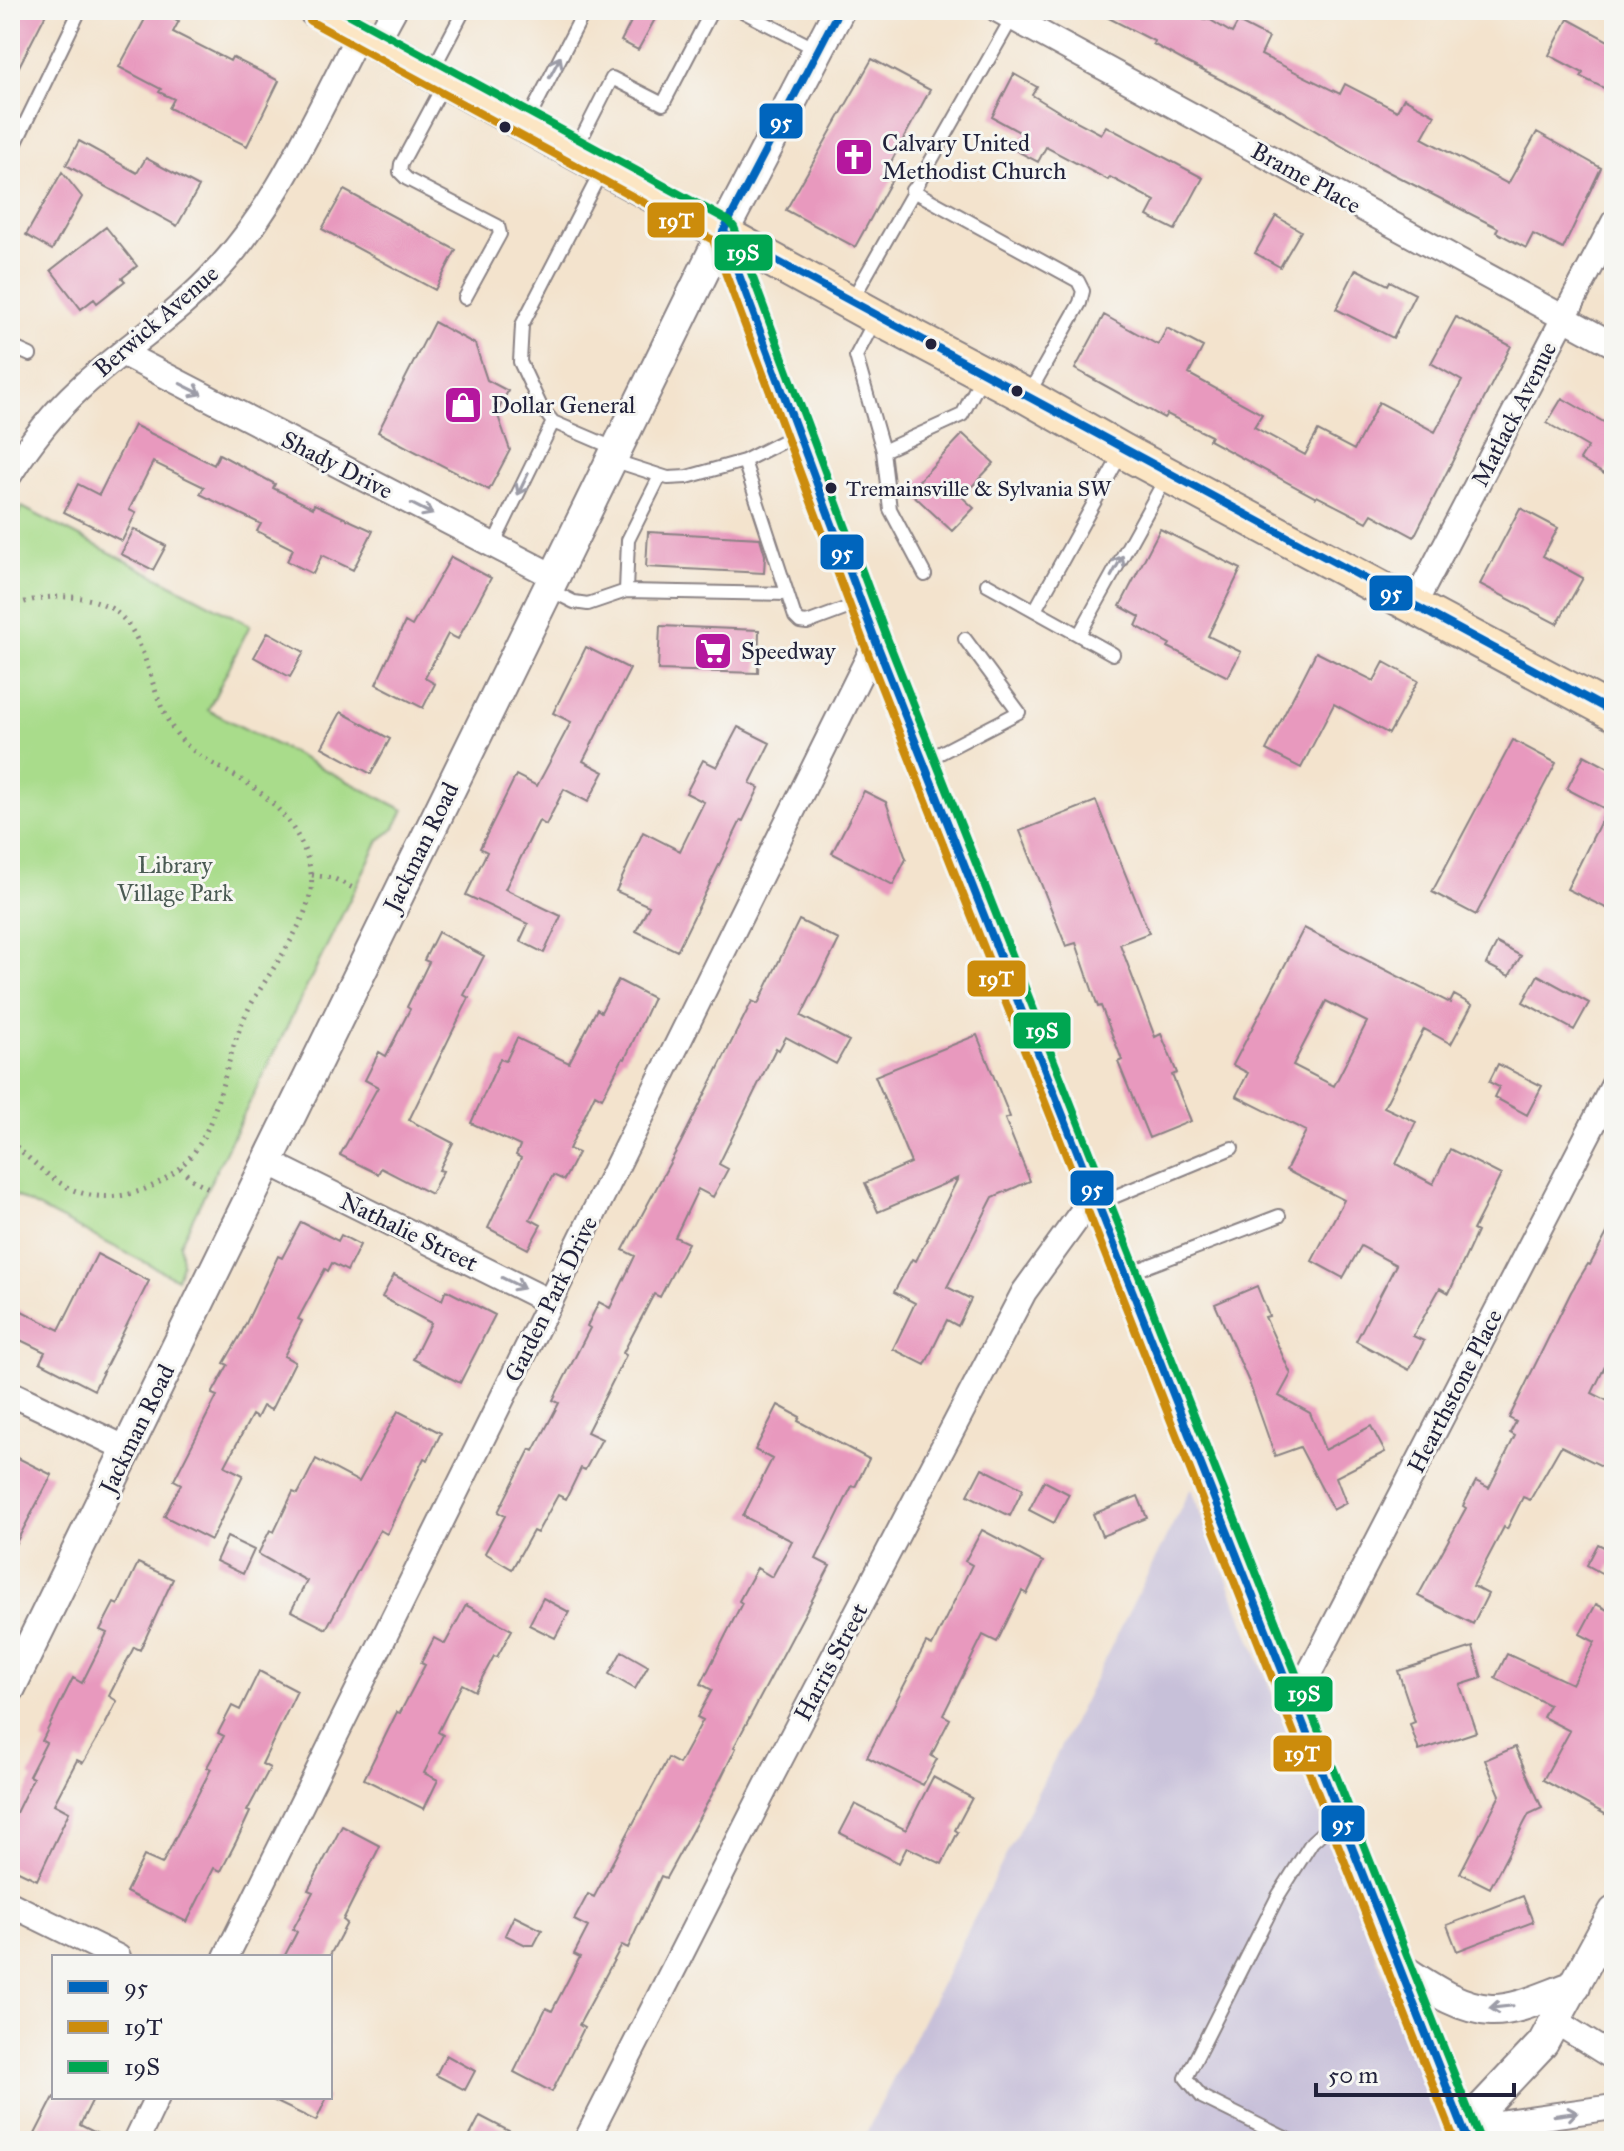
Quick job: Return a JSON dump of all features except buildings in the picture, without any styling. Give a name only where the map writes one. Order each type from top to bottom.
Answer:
[{"type":"main road","points":[[344,23],[863,310],[1614,713]]},
{"type":"street","name":"Berwick Avenue","points":[[10,474],[64,404],[211,278],[241,241],[275,193],[344,23],[394,10]]},
{"type":"street","name":"Jackman Road","points":[[10,1688],[613,454],[723,232],[839,10]]},
{"type":"street","name":"Brame Place","points":[[1005,14],[1614,345]]},
{"type":"street","name":"Matlack Avenue","points":[[1414,605],[1614,222]]},
{"type":"street","points":[[723,232],[876,642],[1466,2135]]},
{"type":"street","name":"Shady Drive","points":[[122,353],[493,545],[550,582]]},
{"type":"street","name":"Garden Park Drive","points":[[227,1955],[876,642]]},
{"type":"street","name":"Hearthstone Place","points":[[1296,1699],[1614,1084]]},
{"type":"street","name":"Nathalie Street","points":[[268,1162],[550,1302]]},
{"type":"street","name":"Harris Street","points":[[586,2141],[772,1775],[1024,1292],[1097,1199]]},
{"type":"street","points":[[10,1393],[127,1449]]},
{"type":"street","points":[[10,1904],[114,1955]]},
{"type":"street","points":[[1466,2135],[1543,2043],[1614,1912]]},
{"type":"street","points":[[1401,1969],[1445,1997],[1493,2010],[1575,1986]]},
{"type":"street","points":[[1555,2021],[1614,2058]]},
{"type":"street","points":[[136,2141],[156,2099]]},
{"type":"street","points":[[1466,2135],[1614,2107]]},
{"type":"lane","points":[[10,155],[80,10]]},
{"type":"lane","points":[[464,10],[400,172],[407,179],[498,226],[500,234],[465,298]]},
{"type":"lane","points":[[525,125],[585,10]]},
{"type":"lane","points":[[712,10],[663,104],[612,78],[589,159],[522,325],[520,362],[541,407],[553,422],[660,476],[687,477],[744,461],[798,433]]},
{"type":"lane","points":[[740,10],[818,50]]},
{"type":"lane","points":[[925,575],[890,509],[883,451],[856,356],[863,310],[912,190],[1005,14]]},
{"type":"lane","points":[[912,190],[1078,281],[1083,291],[1080,303],[1028,397]]},
{"type":"lane","points":[[10,346],[30,355]]},
{"type":"lane","points":[[883,451],[962,415],[984,374]]},
{"type":"lane","points":[[493,545],[553,422]]},
{"type":"lane","points":[[1035,610],[1123,451]]},
{"type":"lane","points":[[744,461],[795,617],[807,623],[861,603]]},
{"type":"lane","points":[[1079,635],[1168,475]]},
{"type":"lane","points":[[626,591],[628,540],[660,476]]},
{"type":"lane","points":[[550,582],[574,602],[588,604],[626,591],[787,594]]},
{"type":"lane","points":[[987,584],[1113,654]]},
{"type":"lane","points":[[924,762],[1019,712],[965,639]]},
{"type":"lane","points":[[1097,1199],[1232,1148]]},
{"type":"lane","points":[[1127,1274],[1279,1216]]},
{"type":"lane","points":[[1291,2141],[1202,2097],[1186,2078],[1278,1896],[1312,1842],[1341,1815]]},
{"type":"path","points":[[10,609],[37,600],[83,597],[98,601],[117,614],[133,630],[142,647],[160,702],[175,731],[199,755],[250,784],[277,807],[294,831],[312,875],[306,906],[296,930],[243,1020],[222,1090],[203,1138],[180,1168],[156,1185],[131,1193],[87,1195],[49,1175],[10,1141]]},
{"type":"path","points":[[312,875],[333,878],[357,890]]},
{"type":"path","points":[[180,1168],[193,1180],[211,1189]]},
{"type":"shaded area","points":[[1191,1488],[1450,2141],[862,2141]]},
{"type":"green space","name":"Library Village Park","points":[[22,507],[250,625],[208,710],[404,810],[394,829],[379,840],[180,1244],[182,1264],[177,1279],[10,1193],[10,530]]},
{"type":"transit line","name":"19S","points":[[341,10],[729,221],[734,227],[887,638],[1479,2137]]},
{"type":"transit line","name":"95","points":[[723,232],[839,10]]},
{"type":"transit line","name":"19T","points":[[310,21],[713,240],[865,646],[1455,2141]]},
{"type":"transit line","name":"95","points":[[723,232],[876,642],[1468,2141]]},
{"type":"transit line","name":"95","points":[[723,232],[1614,713]]},
{"type":"place","name":"Calvary United Methodist Church","points":[[854,157]]},
{"type":"place","name":"Dollar General","points":[[463,405]]},
{"type":"place","name":"Tremainsville & Sylvania SW","points":[[831,488]]},
{"type":"place","name":"Speedway","points":[[713,651]]}]
